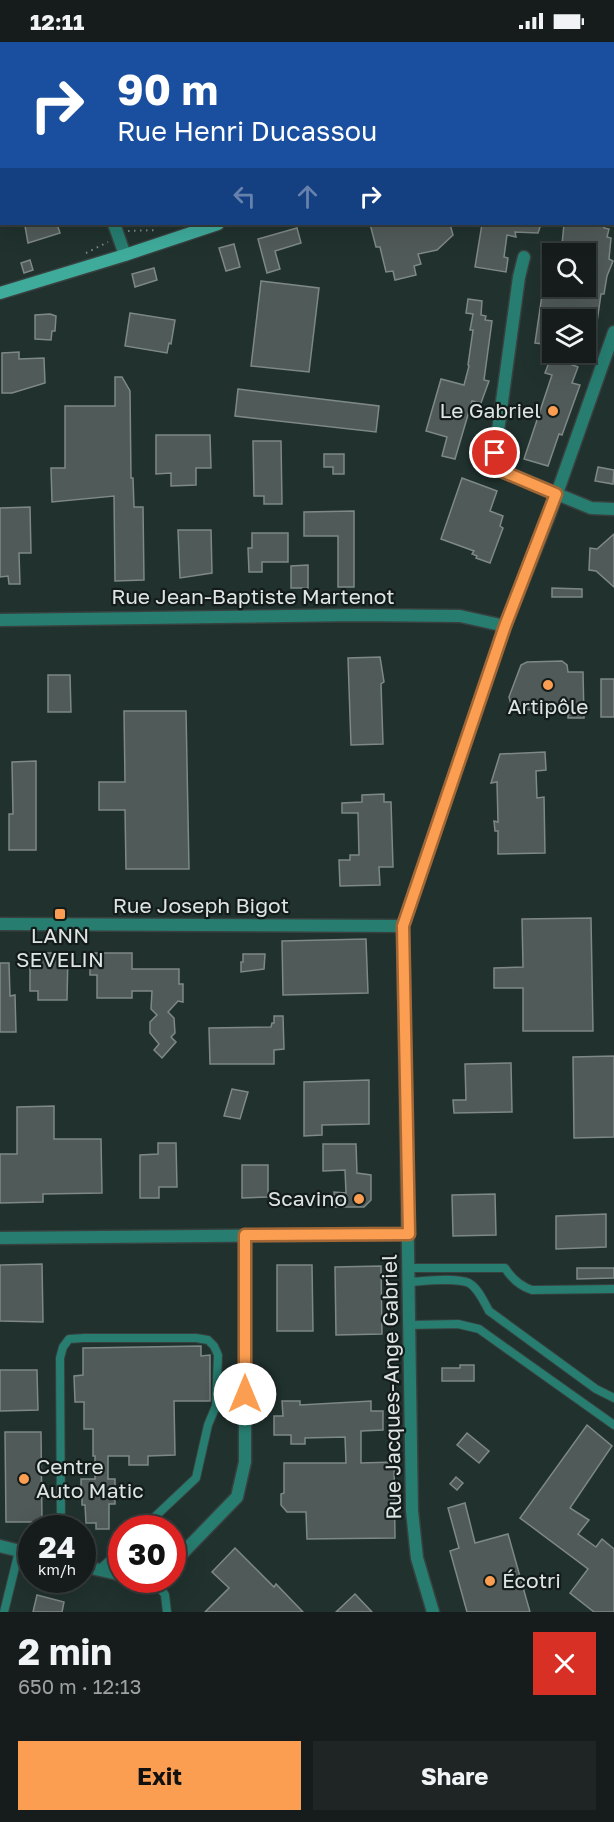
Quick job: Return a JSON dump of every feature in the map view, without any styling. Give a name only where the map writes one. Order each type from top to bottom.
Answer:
[{"type":"street","points":[[114,225],[125,255]]},
{"type":"street","points":[[0,293],[215,225]]},
{"type":"street","points":[[524,256],[519,277],[495,453],[504,472],[591,508],[614,509]]},
{"type":"street","name":"Rue Jacques-Ange Gabriel","points":[[433,1612],[417,1558],[413,1535],[403,926],[505,626],[556,494],[614,332]]},
{"type":"street","name":"Rue Jean-Baptiste Martenot","points":[[0,620],[331,615],[460,616],[505,626]]},
{"type":"street","name":"Rue Joseph Bigot","points":[[0,924],[403,926]]},
{"type":"street","points":[[0,1238],[409,1234]]},
{"type":"street","points":[[186,1550],[237,1497],[242,1480],[245,1462],[245,1235]]},
{"type":"street","points":[[0,1546],[18,1551]]},
{"type":"street","points":[[96,1568],[108,1571]]},
{"type":"lane","points":[[409,1268],[505,1268],[523,1287],[532,1290],[614,1289]]},
{"type":"lane","points":[[410,1282],[469,1283],[479,1293],[489,1311],[596,1389],[614,1398]]},
{"type":"lane","points":[[410,1325],[458,1324],[479,1329],[614,1425]]},
{"type":"lane","points":[[61,1515],[60,1358],[63,1347],[69,1339],[196,1338],[208,1340],[218,1355],[216,1406],[208,1425],[195,1478],[156,1515]]},
{"type":"lane","points":[[4,1612],[18,1555]]},
{"type":"lane","points":[[100,1569],[108,1562]]},
{"type":"lane","points":[[164,1593],[167,1612]]},
{"type":"shaded area","points":[[0,225],[614,225],[614,1612],[0,1612]]},
{"type":"building","points":[[57,225],[60,233],[28,243],[25,226]]},
{"type":"building","points":[[370,225],[450,225],[453,235],[437,250],[418,254],[421,264],[414,266],[416,275],[395,280],[393,271],[386,272],[380,247],[376,247]]},
{"type":"building","points":[[482,225],[541,225],[538,233],[515,232],[516,237],[507,235],[504,257],[508,258],[506,272],[475,267]]},
{"type":"building","points":[[564,225],[605,225],[604,228],[609,229],[607,237],[611,238],[609,259],[613,261],[607,276],[604,294],[601,294],[596,329],[596,309],[542,309],[542,344],[535,343],[542,295],[542,297],[596,297],[596,243],[562,243]]},
{"type":"building","points":[[297,228],[301,243],[275,251],[280,269],[267,273],[258,239]]},
{"type":"building","points":[[234,244],[240,267],[226,271],[219,248]]},
{"type":"building","points":[[30,260],[33,270],[24,273],[21,263]]},
{"type":"building","points":[[154,268],[157,280],[135,287],[132,274]]},
{"type":"building","points":[[261,281],[319,288],[309,372],[251,366]]},
{"type":"building","points":[[468,299],[482,301],[481,315],[486,316],[485,320],[492,321],[484,380],[489,381],[481,403],[472,401],[455,459],[442,456],[447,437],[426,431],[441,379],[464,385],[469,366],[473,330],[470,330],[473,314],[466,313]]},
{"type":"building","points":[[130,313],[175,320],[167,353],[125,346]]},
{"type":"building","points":[[35,315],[56,316],[55,331],[52,331],[51,340],[35,339]]},
{"type":"building","points":[[19,352],[19,359],[44,358],[45,383],[12,393],[2,393],[2,353]]},
{"type":"building","points":[[549,363],[567,363],[578,367],[572,383],[580,385],[548,466],[524,459],[552,375],[545,373]]},
{"type":"building","points":[[115,377],[122,377],[130,391],[131,478],[133,478],[134,507],[143,507],[144,580],[115,581],[114,496],[52,502],[51,468],[65,468],[65,406],[115,406]]},
{"type":"building","points":[[238,389],[379,406],[376,432],[235,416]]},
{"type":"building","points":[[156,435],[210,435],[211,468],[196,468],[196,485],[171,486],[171,473],[156,474]]},
{"type":"building","points":[[253,441],[281,441],[282,504],[264,504],[264,496],[254,496]]},
{"type":"building","points":[[324,454],[344,454],[344,474],[333,474],[333,467],[324,467]]},
{"type":"building","points":[[598,467],[614,470],[613,484],[595,481]]},
{"type":"building","points":[[462,478],[497,491],[490,511],[503,516],[500,526],[503,528],[490,563],[476,558],[477,556],[472,554],[474,551],[441,539]]},
{"type":"building","points":[[30,507],[31,553],[19,553],[20,584],[9,584],[8,576],[0,577],[0,508]]},
{"type":"building","points":[[354,511],[354,587],[338,587],[338,536],[304,536],[304,512]]},
{"type":"building","points":[[178,530],[211,530],[212,573],[180,578]]},
{"type":"building","points":[[252,533],[288,533],[288,562],[262,562],[262,572],[249,572],[248,548],[252,548]]},
{"type":"building","points":[[614,534],[614,587],[596,571],[589,570],[590,548],[597,549]]},
{"type":"building","points":[[308,565],[308,588],[291,588],[291,566]]},
{"type":"building","points":[[552,588],[582,589],[582,597],[552,597]]},
{"type":"building","points":[[380,657],[384,682],[381,684],[383,744],[351,745],[348,658]]},
{"type":"building","name":"Artipôle","points":[[562,661],[567,665],[568,672],[583,672],[584,718],[568,718],[568,709],[519,710],[512,708],[509,697],[521,665],[527,662]]},
{"type":"building","points":[[48,675],[70,675],[71,712],[48,712]]},
{"type":"building","points":[[601,679],[614,679],[614,717],[601,717]]},
{"type":"building","points":[[124,711],[186,711],[189,869],[126,869],[125,810],[99,810],[99,782],[125,782]]},
{"type":"building","points":[[545,752],[546,770],[536,771],[537,798],[544,797],[545,853],[498,854],[498,831],[495,831],[494,821],[498,822],[497,782],[491,783],[500,754]]},
{"type":"building","points":[[36,761],[36,850],[9,850],[9,814],[13,814],[12,762]]},
{"type":"building","points":[[384,794],[384,802],[391,802],[393,867],[379,867],[380,885],[340,886],[339,860],[350,860],[350,855],[359,855],[358,813],[342,813],[342,803],[362,802],[362,795]]},
{"type":"building","points":[[591,918],[593,1031],[523,1031],[523,988],[494,988],[494,968],[523,967],[522,919]]},
{"type":"building","points":[[366,939],[368,993],[283,995],[282,941]]},
{"type":"building","points":[[30,953],[68,953],[67,1000],[38,1000],[38,991],[30,991]]},
{"type":"building","points":[[90,953],[132,953],[132,969],[179,969],[179,984],[183,984],[183,1002],[178,1001],[168,1012],[174,1018],[175,1033],[171,1037],[176,1042],[162,1058],[154,1050],[159,1044],[150,1033],[150,1022],[157,1015],[151,1009],[152,991],[132,991],[132,998],[97,998],[97,975],[90,975]]},
{"type":"building","points":[[243,954],[265,954],[264,969],[241,972]]},
{"type":"building","points":[[0,963],[9,963],[10,996],[15,995],[16,1032],[0,1032]]},
{"type":"building","points":[[274,1016],[283,1016],[284,1049],[274,1050],[274,1064],[210,1064],[209,1028],[271,1027],[274,1023]]},
{"type":"building","points":[[614,1056],[614,1137],[574,1138],[573,1057]]},
{"type":"building","points":[[511,1063],[512,1112],[454,1113],[453,1100],[466,1100],[465,1064]]},
{"type":"building","points":[[369,1080],[369,1124],[322,1125],[322,1135],[304,1136],[304,1082]]},
{"type":"building","points":[[232,1089],[248,1092],[240,1119],[224,1116]]},
{"type":"building","points":[[54,1106],[54,1139],[101,1139],[102,1193],[43,1194],[43,1202],[0,1203],[0,1154],[17,1154],[17,1107]]},
{"type":"building","points":[[158,1143],[176,1143],[177,1187],[159,1187],[159,1198],[140,1198],[140,1155],[158,1154]]},
{"type":"building","points":[[323,1144],[356,1144],[357,1173],[371,1175],[371,1200],[364,1207],[334,1207],[334,1192],[346,1193],[345,1170],[323,1171]]},
{"type":"building","points":[[242,1165],[268,1165],[268,1197],[242,1198]]},
{"type":"building","points":[[495,1194],[496,1235],[453,1236],[452,1195]]},
{"type":"building","points":[[606,1214],[606,1247],[556,1249],[556,1216]]},
{"type":"building","points":[[42,1264],[43,1322],[0,1321],[0,1265]]},
{"type":"building","points":[[277,1265],[312,1265],[313,1331],[277,1331]]},
{"type":"building","points":[[381,1266],[382,1334],[336,1335],[335,1267]]},
{"type":"building","points":[[577,1268],[614,1268],[614,1278],[577,1279]]},
{"type":"building","points":[[201,1346],[201,1356],[210,1355],[210,1401],[174,1401],[175,1455],[148,1456],[148,1465],[129,1465],[129,1456],[108,1456],[108,1479],[115,1479],[115,1504],[109,1504],[108,1529],[96,1529],[96,1515],[86,1515],[82,1496],[79,1497],[81,1479],[95,1479],[93,1429],[84,1429],[84,1402],[75,1402],[74,1376],[83,1375],[83,1348]]},
{"type":"building","points":[[460,1365],[474,1365],[474,1381],[442,1381],[442,1368],[460,1368]]},
{"type":"building","points":[[0,1370],[37,1370],[38,1410],[0,1411]]},
{"type":"building","points":[[282,1401],[300,1401],[300,1405],[371,1401],[371,1411],[383,1411],[383,1430],[361,1431],[361,1463],[394,1462],[395,1538],[307,1539],[306,1512],[287,1512],[281,1505],[281,1494],[284,1493],[284,1463],[346,1463],[345,1437],[305,1438],[305,1444],[291,1444],[291,1435],[274,1435],[274,1416],[283,1416]]},
{"type":"building","points":[[587,1425],[612,1446],[570,1508],[589,1520],[578,1534],[596,1547],[602,1539],[614,1549],[614,1612],[594,1612],[570,1593],[588,1569],[520,1518]]},
{"type":"building","name":"Centre Auto Matic","points":[[5,1432],[41,1432],[42,1515],[18,1515],[18,1522],[6,1522]]},
{"type":"building","points":[[467,1433],[489,1451],[479,1463],[457,1445]]},
{"type":"building","points":[[456,1477],[463,1483],[457,1490],[450,1484]]},
{"type":"building","name":"Écotri","points":[[465,1503],[475,1543],[508,1534],[530,1612],[467,1612],[450,1551],[459,1548],[448,1508]]},
{"type":"building","points":[[235,1548],[274,1587],[276,1584],[303,1612],[205,1612],[229,1588],[212,1572]]},
{"type":"building","points":[[355,1594],[372,1612],[336,1612]]},
{"type":"building","points":[[37,1595],[64,1602],[62,1612],[33,1612]]},
{"type":"place","name":"Le Gabriel","points":[[553,411]]},
{"type":"place","name":"Artipôle","points":[[548,685]]},
{"type":"place","name":"LANN SEVELIN","points":[[60,914]]},
{"type":"place","name":"Scavino","points":[[359,1199]]},
{"type":"place","name":"Centre Auto Matic","points":[[24,1479]]},
{"type":"place","name":"Écotri","points":[[490,1581]]},
{"type":"route","points":[[245,1394],[245,1235],[409,1234],[403,926],[505,626],[556,494],[504,472],[495,453]]}]
